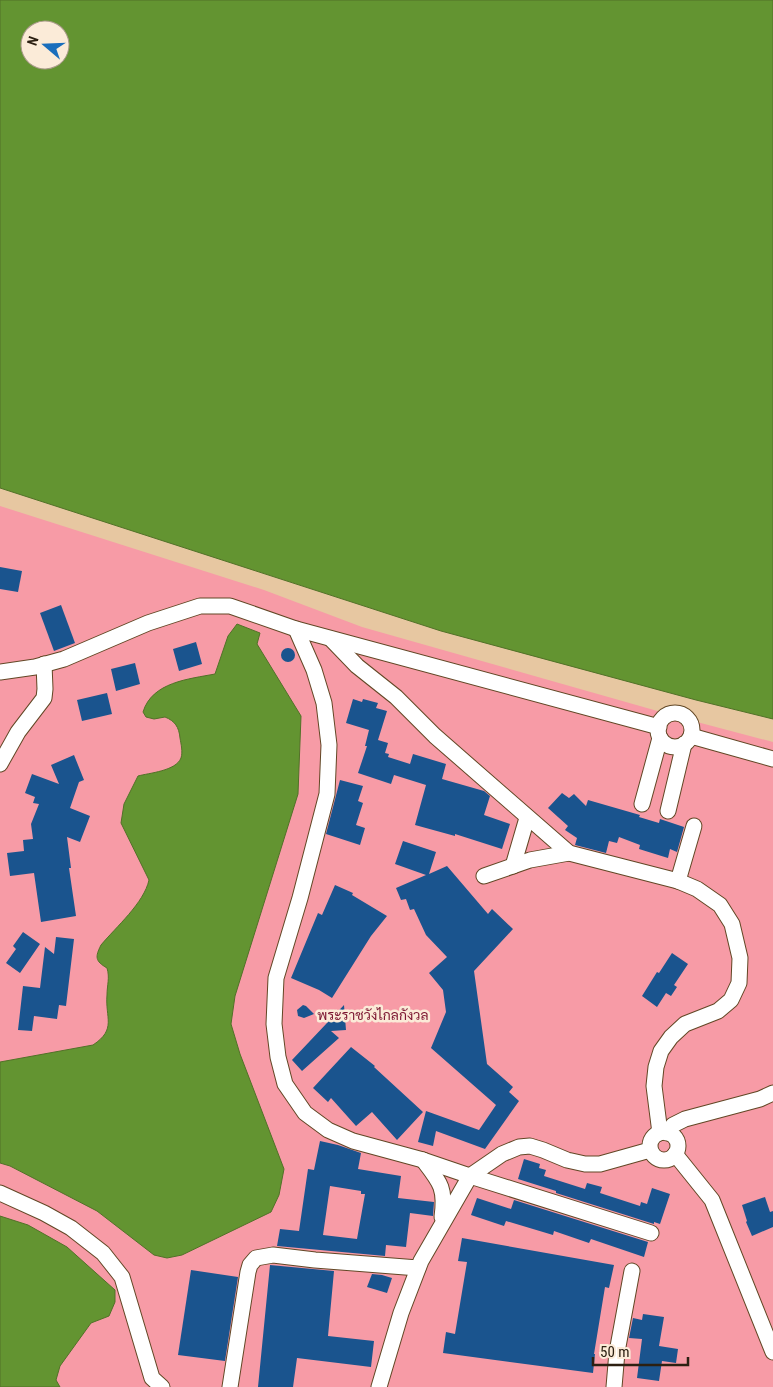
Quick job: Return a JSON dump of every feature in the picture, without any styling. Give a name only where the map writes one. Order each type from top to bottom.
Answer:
[{"type":"lane","points":[[0,672],[64,659],[148,623],[200,606],[230,606],[296,629],[660,732],[667,745],[672,747],[688,740],[773,759]]},
{"type":"lane","points":[[296,629],[314,670],[324,703],[329,745],[327,794],[300,898],[276,978],[274,1024],[278,1057],[285,1084],[305,1113],[328,1130],[353,1141],[423,1160],[651,1233]]},
{"type":"lane","points":[[332,638],[356,666],[396,697],[435,736],[569,853]]},
{"type":"lane","points":[[0,764],[18,732],[44,698],[44,664]]},
{"type":"lane","points":[[642,804],[662,719],[667,715],[678,714],[688,719],[691,724],[668,811]]},
{"type":"lane","points":[[514,866],[528,818]]},
{"type":"lane","points":[[678,881],[694,826]]},
{"type":"lane","points":[[484,876],[530,860],[569,853],[678,881],[697,889],[720,904],[732,924],[740,958],[739,983],[732,1000],[718,1011],[685,1024],[671,1037],[662,1051],[656,1068],[654,1086],[664,1133]]},
{"type":"lane","points":[[664,1133],[673,1136],[677,1144],[675,1154],[670,1158],[662,1160],[654,1156],[650,1150],[651,1140],[664,1133],[673,1125],[685,1119],[760,1099],[773,1093]]},
{"type":"lane","points":[[379,1387],[401,1313],[418,1268],[470,1176],[502,1154],[519,1147],[530,1146],[567,1160],[585,1164],[600,1164],[650,1150]]},
{"type":"lane","points":[[675,1154],[712,1200],[773,1352]]},
{"type":"lane","points":[[423,1160],[441,1185],[445,1198],[442,1223]]},
{"type":"lane","points":[[0,1194],[64,1224],[103,1253],[122,1278],[152,1378],[162,1387]]},
{"type":"lane","points":[[230,1387],[248,1272],[250,1265],[256,1258],[274,1255],[418,1268]]},
{"type":"lane","points":[[614,1387],[617,1352],[632,1271]]},
{"type":"green space","name":"พระราชวังไกลกังวล","points":[[0,506],[264,590],[362,627],[661,712],[672,709],[685,711],[697,722],[773,742],[773,1387],[0,1387]]},
{"type":"shaded area","points":[[0,0],[773,0],[773,719],[441,631],[0,488]]},
{"type":"shaded area","points":[[237,624],[260,633],[257,644],[301,716],[298,794],[235,996],[231,1024],[240,1054],[284,1169],[279,1195],[271,1212],[182,1255],[167,1258],[154,1255],[97,1211],[10,1166],[0,1163],[0,1062],[93,1045],[105,1034],[108,1023],[108,975],[107,968],[98,961],[98,953],[101,945],[136,906],[149,880],[121,823],[124,804],[138,776],[168,769],[174,766],[182,756],[179,734],[174,723],[165,717],[154,719],[146,717],[143,712],[154,694],[163,688],[183,680],[215,674],[228,636]]},
{"type":"shaded area","points":[[0,1216],[28,1225],[67,1247],[115,1290],[115,1302],[109,1316],[91,1323],[60,1366],[56,1380],[60,1387],[0,1387]]},
{"type":"building","points":[[0,567],[22,571],[18,592],[0,589]]},
{"type":"building","points":[[61,605],[75,643],[54,651],[40,613]]},
{"type":"building","points":[[196,642],[202,664],[179,671],[173,649]]},
{"type":"building","points":[[288,648],[293,650],[295,655],[293,660],[288,662],[283,660],[281,655],[283,650]]},
{"type":"building","points":[[135,663],[140,684],[116,691],[111,669]]},
{"type":"building","points":[[107,693],[112,714],[82,721],[77,700]]},
{"type":"building","points":[[353,699],[362,702],[363,699],[378,703],[376,708],[387,711],[378,740],[388,743],[385,753],[389,754],[388,757],[410,764],[413,754],[446,764],[442,779],[484,791],[490,796],[484,815],[510,824],[502,849],[455,834],[455,836],[415,825],[426,785],[394,775],[391,784],[358,773],[367,746],[365,746],[369,730],[346,723]]},
{"type":"building","points":[[74,755],[84,780],[79,782],[70,808],[90,816],[80,842],[67,837],[71,868],[69,868],[76,916],[41,922],[34,873],[10,876],[7,853],[24,851],[23,840],[33,839],[31,824],[39,804],[33,803],[35,797],[25,793],[32,774],[59,784],[51,765]]},
{"type":"building","points":[[340,780],[363,786],[358,801],[363,803],[356,825],[365,828],[360,845],[326,834]]},
{"type":"building","points":[[562,793],[569,798],[574,794],[586,806],[588,800],[640,815],[639,817],[659,823],[660,819],[684,827],[677,852],[670,849],[668,858],[639,849],[640,845],[619,837],[617,843],[609,841],[606,853],[575,845],[577,838],[565,830],[568,826],[548,808]]},
{"type":"building","points":[[403,841],[436,852],[429,874],[447,866],[488,914],[492,909],[513,929],[474,971],[487,1064],[513,1087],[509,1092],[519,1101],[485,1149],[436,1131],[433,1146],[418,1142],[426,1111],[479,1130],[496,1105],[431,1048],[446,1012],[443,990],[429,973],[447,957],[426,935],[414,909],[410,910],[406,899],[401,900],[396,888],[426,875],[395,864]]},
{"type":"building","points":[[335,885],[353,893],[352,895],[387,916],[371,936],[332,998],[291,978],[318,913],[322,915]]},
{"type":"building","points":[[23,932],[40,944],[20,973],[6,963],[16,949],[13,946]]},
{"type":"building","points":[[56,937],[74,939],[66,1006],[59,1005],[57,1019],[34,1016],[32,1031],[18,1030],[23,986],[40,988],[45,947],[54,954]]},
{"type":"building","points":[[672,953],[688,964],[674,985],[677,987],[671,996],[666,993],[657,1007],[642,996]]},
{"type":"building","points":[[303,1005],[314,1014],[304,1018],[298,1016],[297,1010]]},
{"type":"building","points":[[344,1005],[346,1030],[331,1031],[339,1038],[302,1071],[292,1060]]},
{"type":"building","points":[[351,1047],[375,1066],[423,1112],[397,1140],[372,1112],[356,1126],[331,1098],[328,1102],[313,1088]]},
{"type":"building","points":[[320,1141],[361,1153],[358,1169],[401,1176],[398,1198],[434,1202],[433,1216],[410,1213],[406,1247],[386,1245],[385,1256],[277,1246],[280,1229],[299,1231],[308,1169],[314,1170]],"holes":[[[330,1186],[361,1191],[361,1194],[365,1194],[357,1239],[323,1235]]]},
{"type":"building","points":[[524,1159],[540,1164],[539,1168],[546,1170],[544,1176],[585,1189],[587,1183],[602,1187],[600,1193],[640,1206],[641,1202],[647,1204],[652,1188],[670,1194],[660,1224],[654,1222],[654,1224],[556,1193],[556,1191],[518,1179]]},
{"type":"building","points":[[765,1197],[770,1212],[773,1211],[773,1227],[752,1236],[742,1205]]},
{"type":"building","points":[[477,1198],[511,1209],[514,1200],[648,1242],[644,1257],[591,1239],[589,1243],[554,1231],[553,1235],[506,1221],[504,1226],[471,1215]]},
{"type":"building","points":[[462,1238],[614,1265],[609,1288],[605,1287],[594,1354],[593,1373],[443,1353],[446,1332],[455,1334],[467,1262],[458,1261]]},
{"type":"building","points":[[270,1265],[334,1271],[328,1336],[374,1341],[371,1367],[297,1358],[293,1387],[258,1387]]},
{"type":"building","points":[[191,1270],[238,1277],[225,1361],[178,1355]]},
{"type":"building","points":[[372,1274],[392,1278],[387,1293],[367,1287]]},
{"type":"building","points":[[643,1314],[664,1317],[659,1346],[678,1349],[676,1363],[662,1361],[659,1381],[637,1378],[642,1339],[629,1338],[633,1318],[642,1320]]}]
